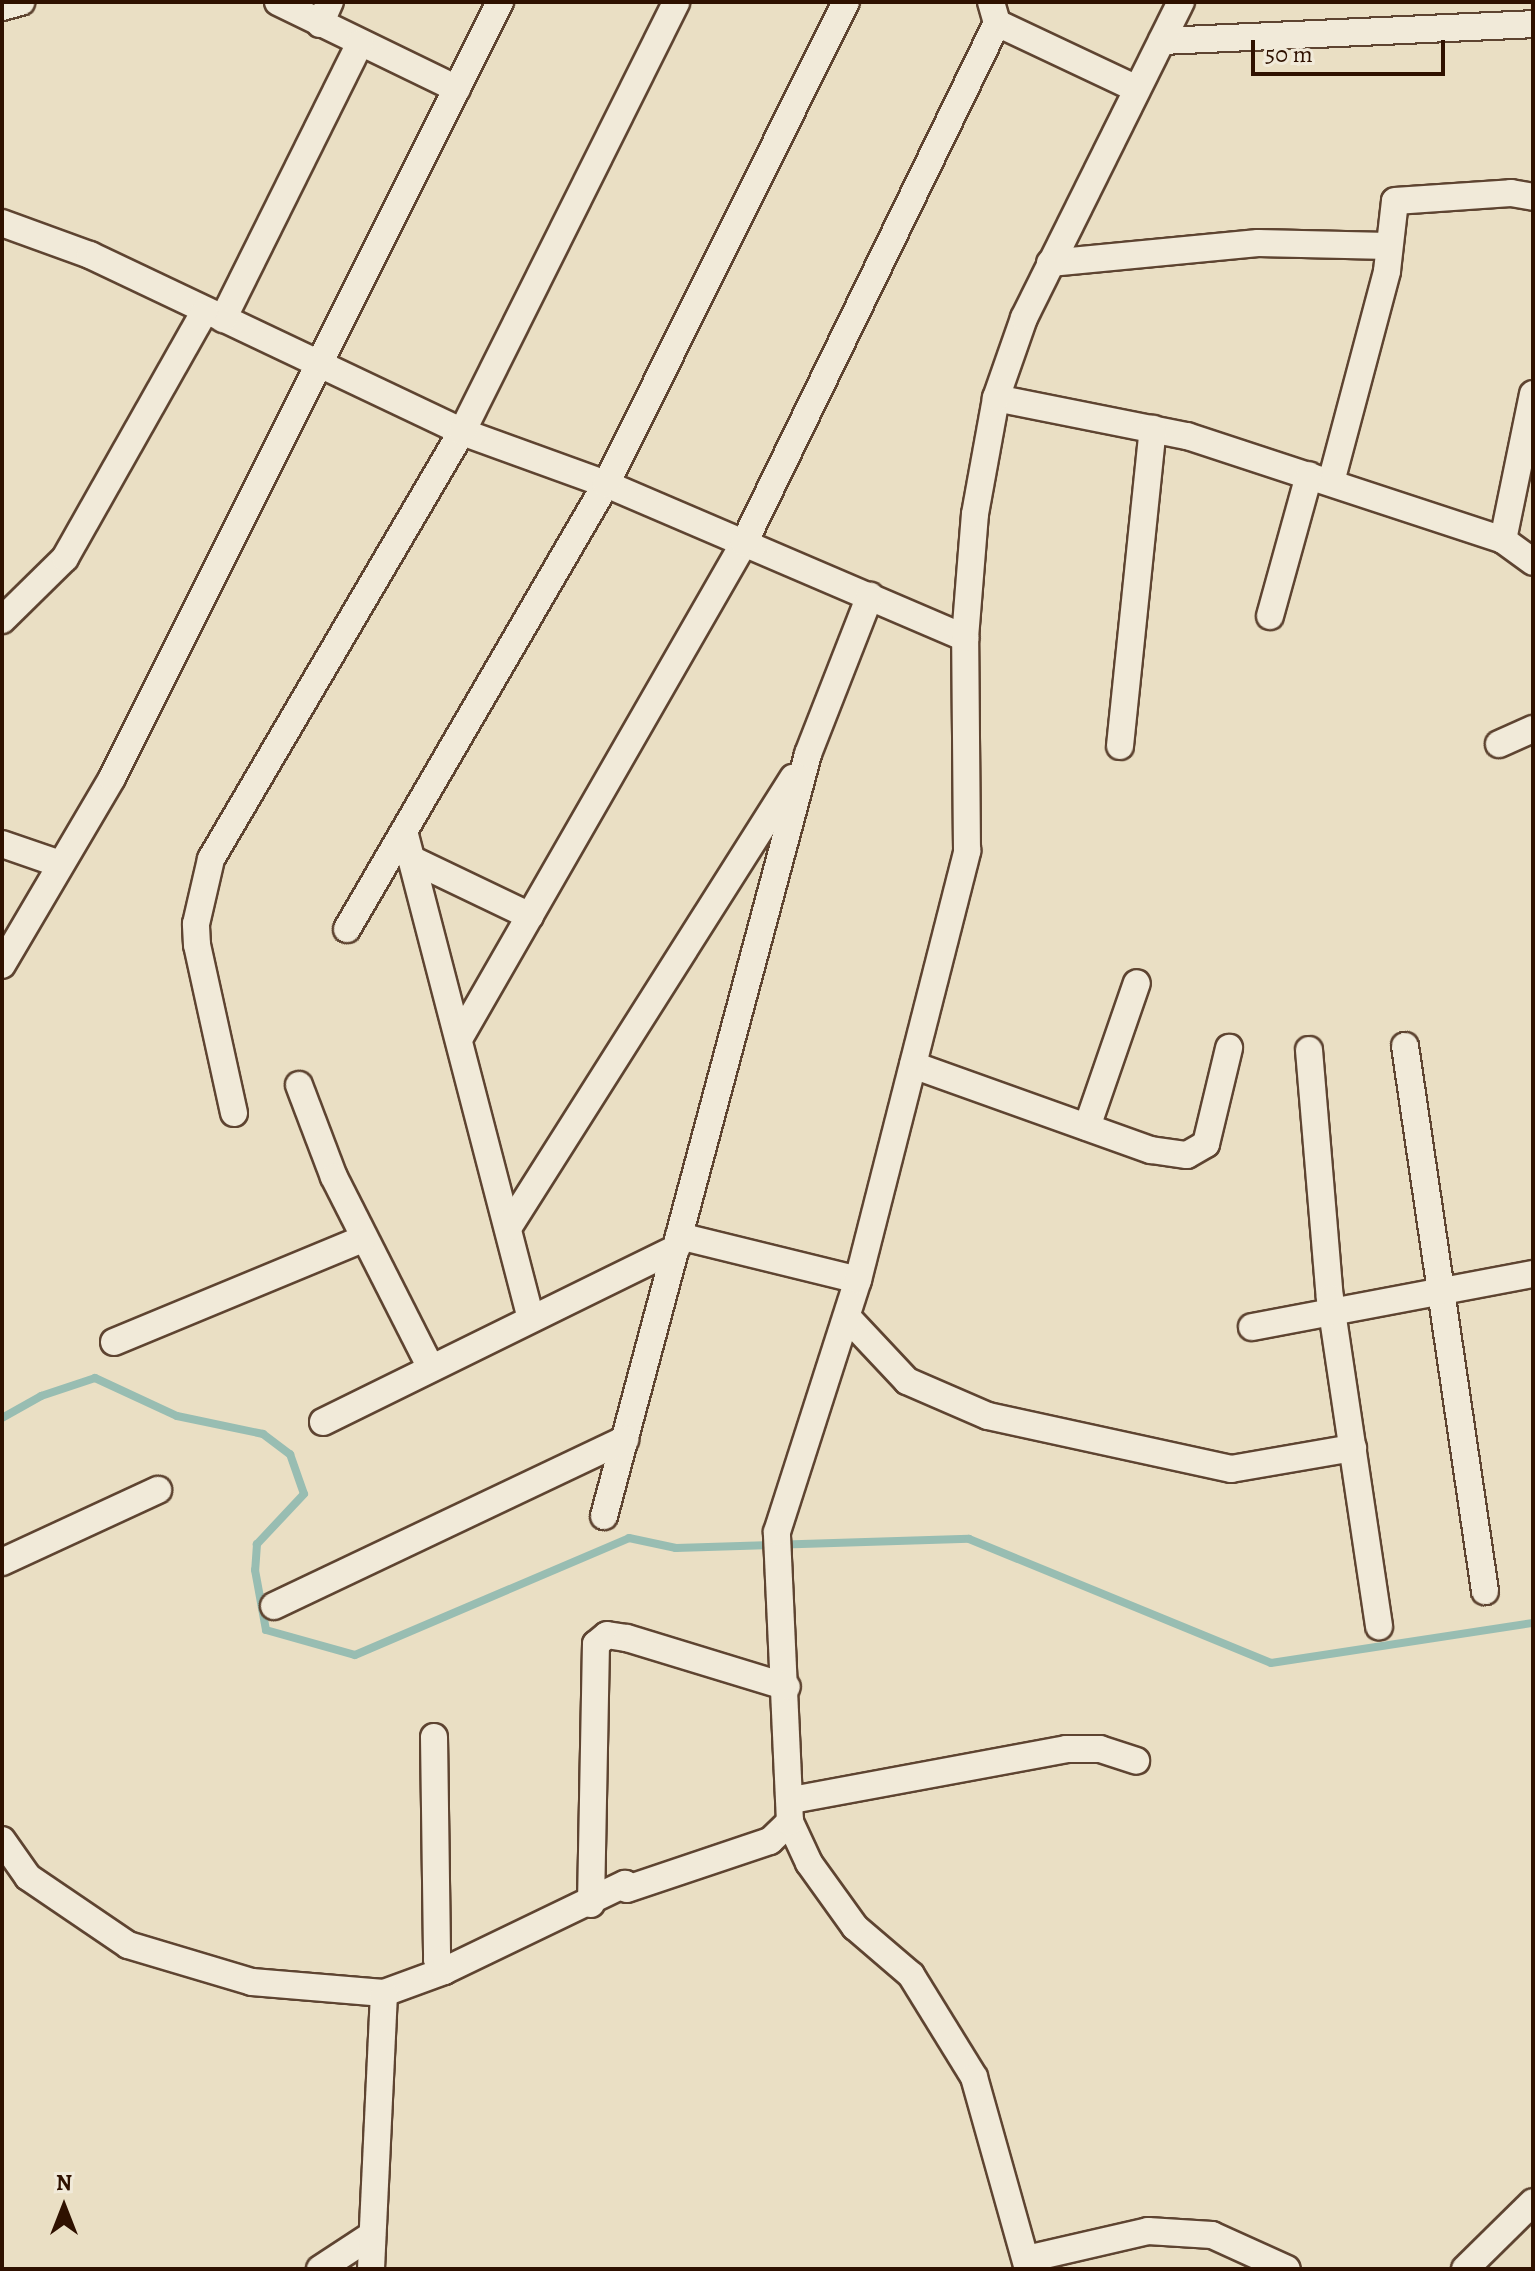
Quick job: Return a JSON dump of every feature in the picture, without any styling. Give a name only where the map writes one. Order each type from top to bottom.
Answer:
[{"type":"street","points":[[2,7],[21,2]]},
{"type":"street","points":[[278,2],[325,13],[360,43],[457,89]]},
{"type":"street","points":[[2,965],[112,778],[323,363],[500,2]]},
{"type":"street","points":[[234,1113],[196,935],[211,859],[462,432],[676,2]]},
{"type":"street","points":[[347,929],[606,484],[846,2]]},
{"type":"street","points":[[1181,2],[1135,88],[1050,263],[996,398],[975,514],[965,638],[967,851],[858,1280],[777,1532],[775,1572],[787,1687],[791,1811],[809,1863],[855,1927],[911,1975],[974,2077],[1028,2264],[1148,2231],[1212,2235],[1287,2269]]},
{"type":"street","points":[[459,1039],[744,543],[994,12],[1135,88]]},
{"type":"street","points":[[1162,41],[1533,24]]},
{"type":"street","points":[[2,620],[65,558],[214,316],[360,43]]},
{"type":"street","points":[[1270,616],[1320,478],[1389,246],[1392,211],[1404,198],[1528,192],[1533,197]]},
{"type":"street","points":[[2,223],[90,255],[214,316],[323,363],[462,432],[606,484],[965,638]]},
{"type":"street","points":[[1050,263],[1258,243],[1389,246]]},
{"type":"street","points":[[1503,540],[1527,453],[1533,394]]},
{"type":"street","points":[[996,398],[1153,429],[1320,478],[1503,540],[1533,562]]},
{"type":"street","points":[[1120,746],[1153,429]]},
{"type":"street","points":[[604,1516],[808,754],[870,596]]},
{"type":"street","points":[[1499,744],[1533,729]]},
{"type":"street","points":[[508,1228],[808,754]]},
{"type":"street","points":[[404,831],[531,1319]]},
{"type":"street","points":[[2,844],[60,864]]},
{"type":"street","points":[[411,859],[530,916]]},
{"type":"street","points":[[1087,1127],[1137,983]]},
{"type":"street","points":[[1405,1046],[1437,1294],[1485,1591]]},
{"type":"street","points":[[913,1065],[1173,1154],[1203,1148],[1229,1048]]},
{"type":"street","points":[[1309,1050],[1332,1313],[1379,1626]]},
{"type":"street","points":[[299,1085],[363,1239],[431,1368]]},
{"type":"street","points":[[114,1342],[363,1239]]},
{"type":"street","points":[[323,1422],[678,1242],[858,1280]]},
{"type":"street","points":[[1252,1327],[1533,1274]]},
{"type":"street","points":[[847,1317],[907,1381],[988,1416],[1231,1469],[1353,1448]]},
{"type":"street","points":[[274,1606],[625,1439]]},
{"type":"street","points":[[2,1562],[158,1490]]},
{"type":"street","points":[[591,1904],[596,1644],[607,1635],[627,1638],[787,1687]]},
{"type":"street","points":[[434,1737],[437,1959],[444,1971]]},
{"type":"street","points":[[2,1840],[28,1877],[128,1945],[252,1982],[384,1993],[444,1971],[591,1904],[625,1884],[627,1889],[770,1841],[791,1811],[1066,1749],[1100,1749],[1136,1761]]},
{"type":"street","points":[[371,2269],[384,1993]]},
{"type":"street","points":[[1465,2269],[1533,2202]]},
{"type":"street","points":[[320,2269],[372,2235]]},
{"type":"waterway","points":[[2,1418],[41,1396],[95,1378],[177,1416],[263,1434],[290,1454],[304,1494],[257,1544],[255,1570],[266,1630],[355,1655],[629,1538],[676,1548],[969,1539],[1271,1663],[1533,1623]]}]
